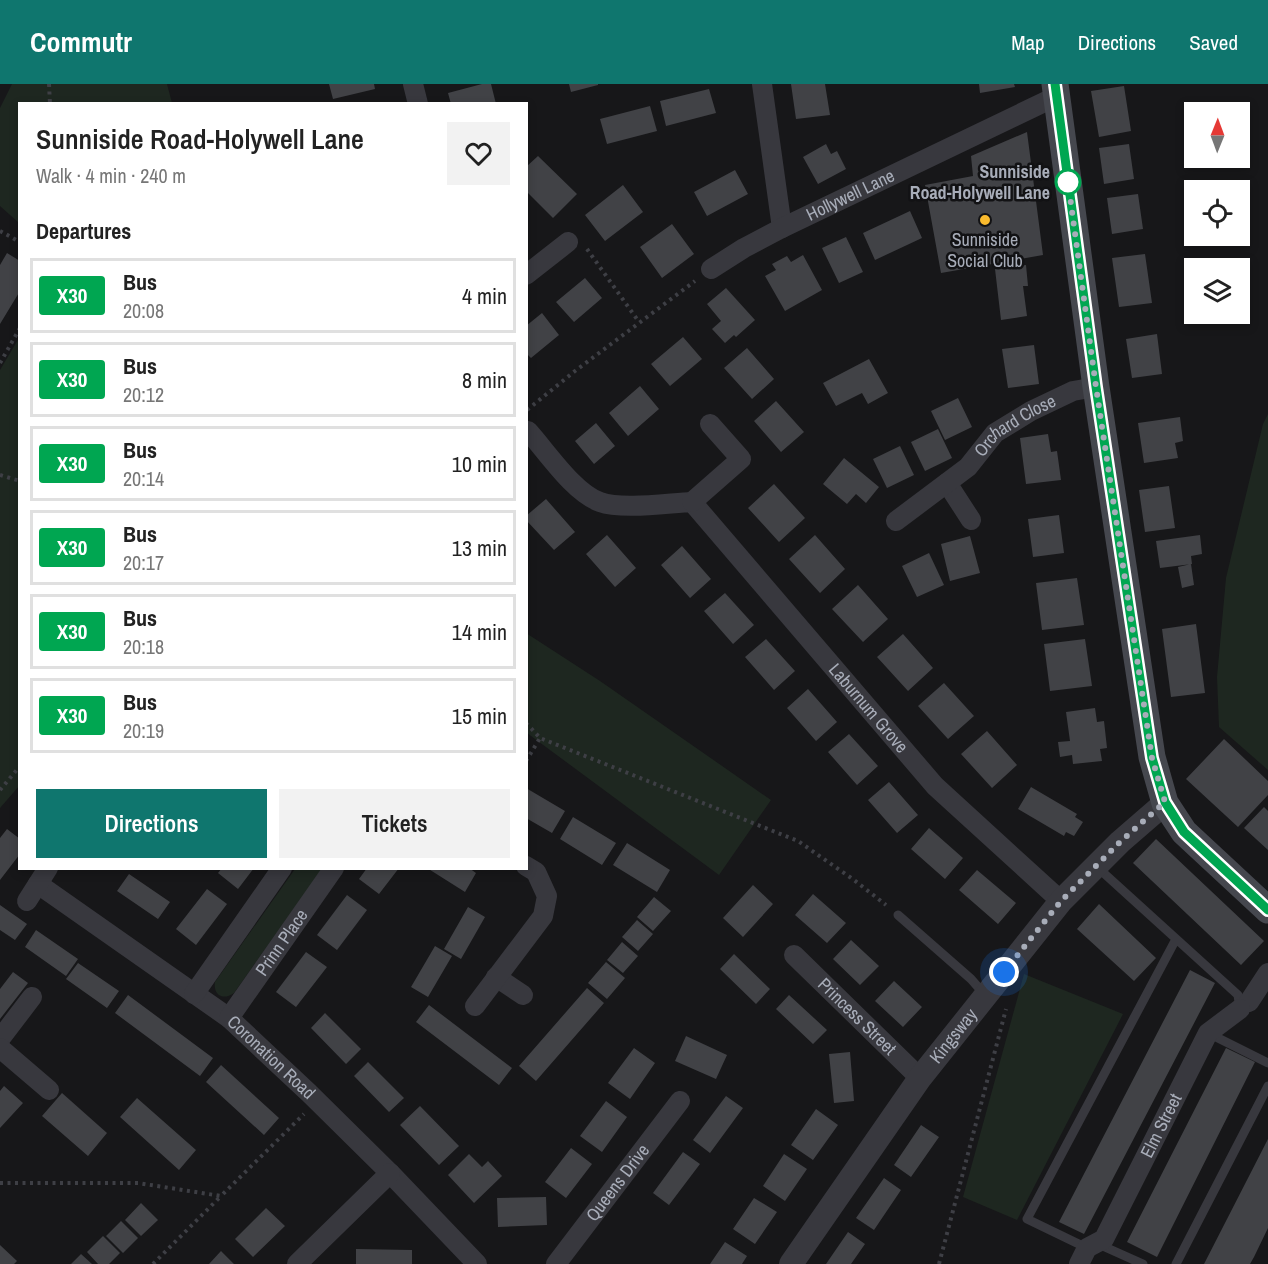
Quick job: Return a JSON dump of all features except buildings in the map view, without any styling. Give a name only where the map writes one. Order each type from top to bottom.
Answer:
[{"type":"main road","points":[[1056,90],[1096,387],[1152,758],[1165,802],[1184,832],[1268,910]]},
{"type":"street","points":[[413,84],[418,102]]},
{"type":"street","points":[[762,84],[782,228]]},
{"type":"street","name":"Hollywell Lane","points":[[711,269],[782,228],[1056,90]]},
{"type":"street","points":[[529,266],[568,242]]},
{"type":"street","name":"Orchard Close","points":[[896,521],[968,466],[995,433],[1031,411],[1073,391],[1096,387]]},
{"type":"street","points":[[528,431],[578,488],[599,502],[617,506],[692,502],[741,459],[710,424]]},
{"type":"street","points":[[947,483],[971,520]]},
{"type":"street","name":"Laburnum Grove","points":[[692,502],[934,786],[1061,901]]},
{"type":"street","name":"Kingsway","points":[[791,1264],[920,1078],[1061,901],[1165,802]]},
{"type":"street","points":[[475,1006],[543,916],[547,896],[536,872],[528,867]]},
{"type":"street","points":[[194,994],[281,870]]},
{"type":"street","name":"Prinn Place","points":[[229,1018],[333,870]]},
{"type":"street","name":"Coronation Road","points":[[27,901],[43,876],[194,994],[229,1018],[390,1173],[477,1264]]},
{"type":"street","name":"Princess Street","points":[[794,956],[920,1078]]},
{"type":"street","name":"Elm Street","points":[[1087,1252],[1104,1239],[1208,1033],[1245,1005],[1268,973]]},
{"type":"street","points":[[496,977],[523,995]]},
{"type":"street","points":[[0,1039],[32,997]]},
{"type":"street","points":[[0,1048],[49,1090]]},
{"type":"street","name":"Queens Drive","points":[[556,1264],[680,1101]]},
{"type":"street","points":[[297,1264],[390,1173]]},
{"type":"lane","points":[[1096,866],[1238,995],[1245,1005]]},
{"type":"lane","points":[[898,915],[987,993]]},
{"type":"lane","points":[[1143,1264],[1087,1252],[1027,1219],[1176,939]]},
{"type":"lane","points":[[1208,1033],[1268,1063]]},
{"type":"lane","points":[[1176,1264],[1268,1086]]},
{"type":"path","points":[[49,84],[50,102]]},
{"type":"path","points":[[0,231],[18,241]]},
{"type":"path","points":[[568,242],[577,236],[639,322]]},
{"type":"path","points":[[528,408],[711,269]]},
{"type":"path","points":[[0,363],[18,332]]},
{"type":"path","points":[[0,475],[18,480]]},
{"type":"path","points":[[528,725],[540,738],[798,841],[854,880],[898,915]]},
{"type":"path","points":[[528,758],[540,738]]},
{"type":"path","points":[[0,790],[18,768]]},
{"type":"path","points":[[939,1264],[1006,1008],[987,993]]},
{"type":"path","points":[[153,1264],[317,1101]]},
{"type":"path","points":[[0,1183],[138,1183],[221,1196]]},
{"type":"shaded area","points":[[12,84],[167,84],[172,102],[18,102],[18,222],[0,206],[0,108]]},
{"type":"shaded area","points":[[18,340],[18,787],[0,808],[0,370]]},
{"type":"shaded area","points":[[1268,414],[1268,770],[1219,727],[1217,677],[1226,578],[1263,424]]},
{"type":"shaded area","points":[[528,634],[600,681],[771,800],[719,875],[528,734]]},
{"type":"shaded area","points":[[294,870],[321,870],[234,993],[226,996],[220,995],[217,993],[215,982]]},
{"type":"shaded area","points":[[1024,974],[1123,1014],[1017,1220],[963,1197]]},
{"type":"bus line","name":"X30","points":[[1055,84],[1096,387],[1152,758],[1165,802],[1184,832],[1268,910]]},
{"type":"place","name":"Sunniside Road-Holywell Lane","points":[[1068,182]]},
{"type":"place","name":"Sunniside Social Club","points":[[985,220]]},
{"type":"route","points":[[1004,972],[1061,901],[1120,842],[1165,802],[1152,758],[1096,387],[1068,182]]}]
